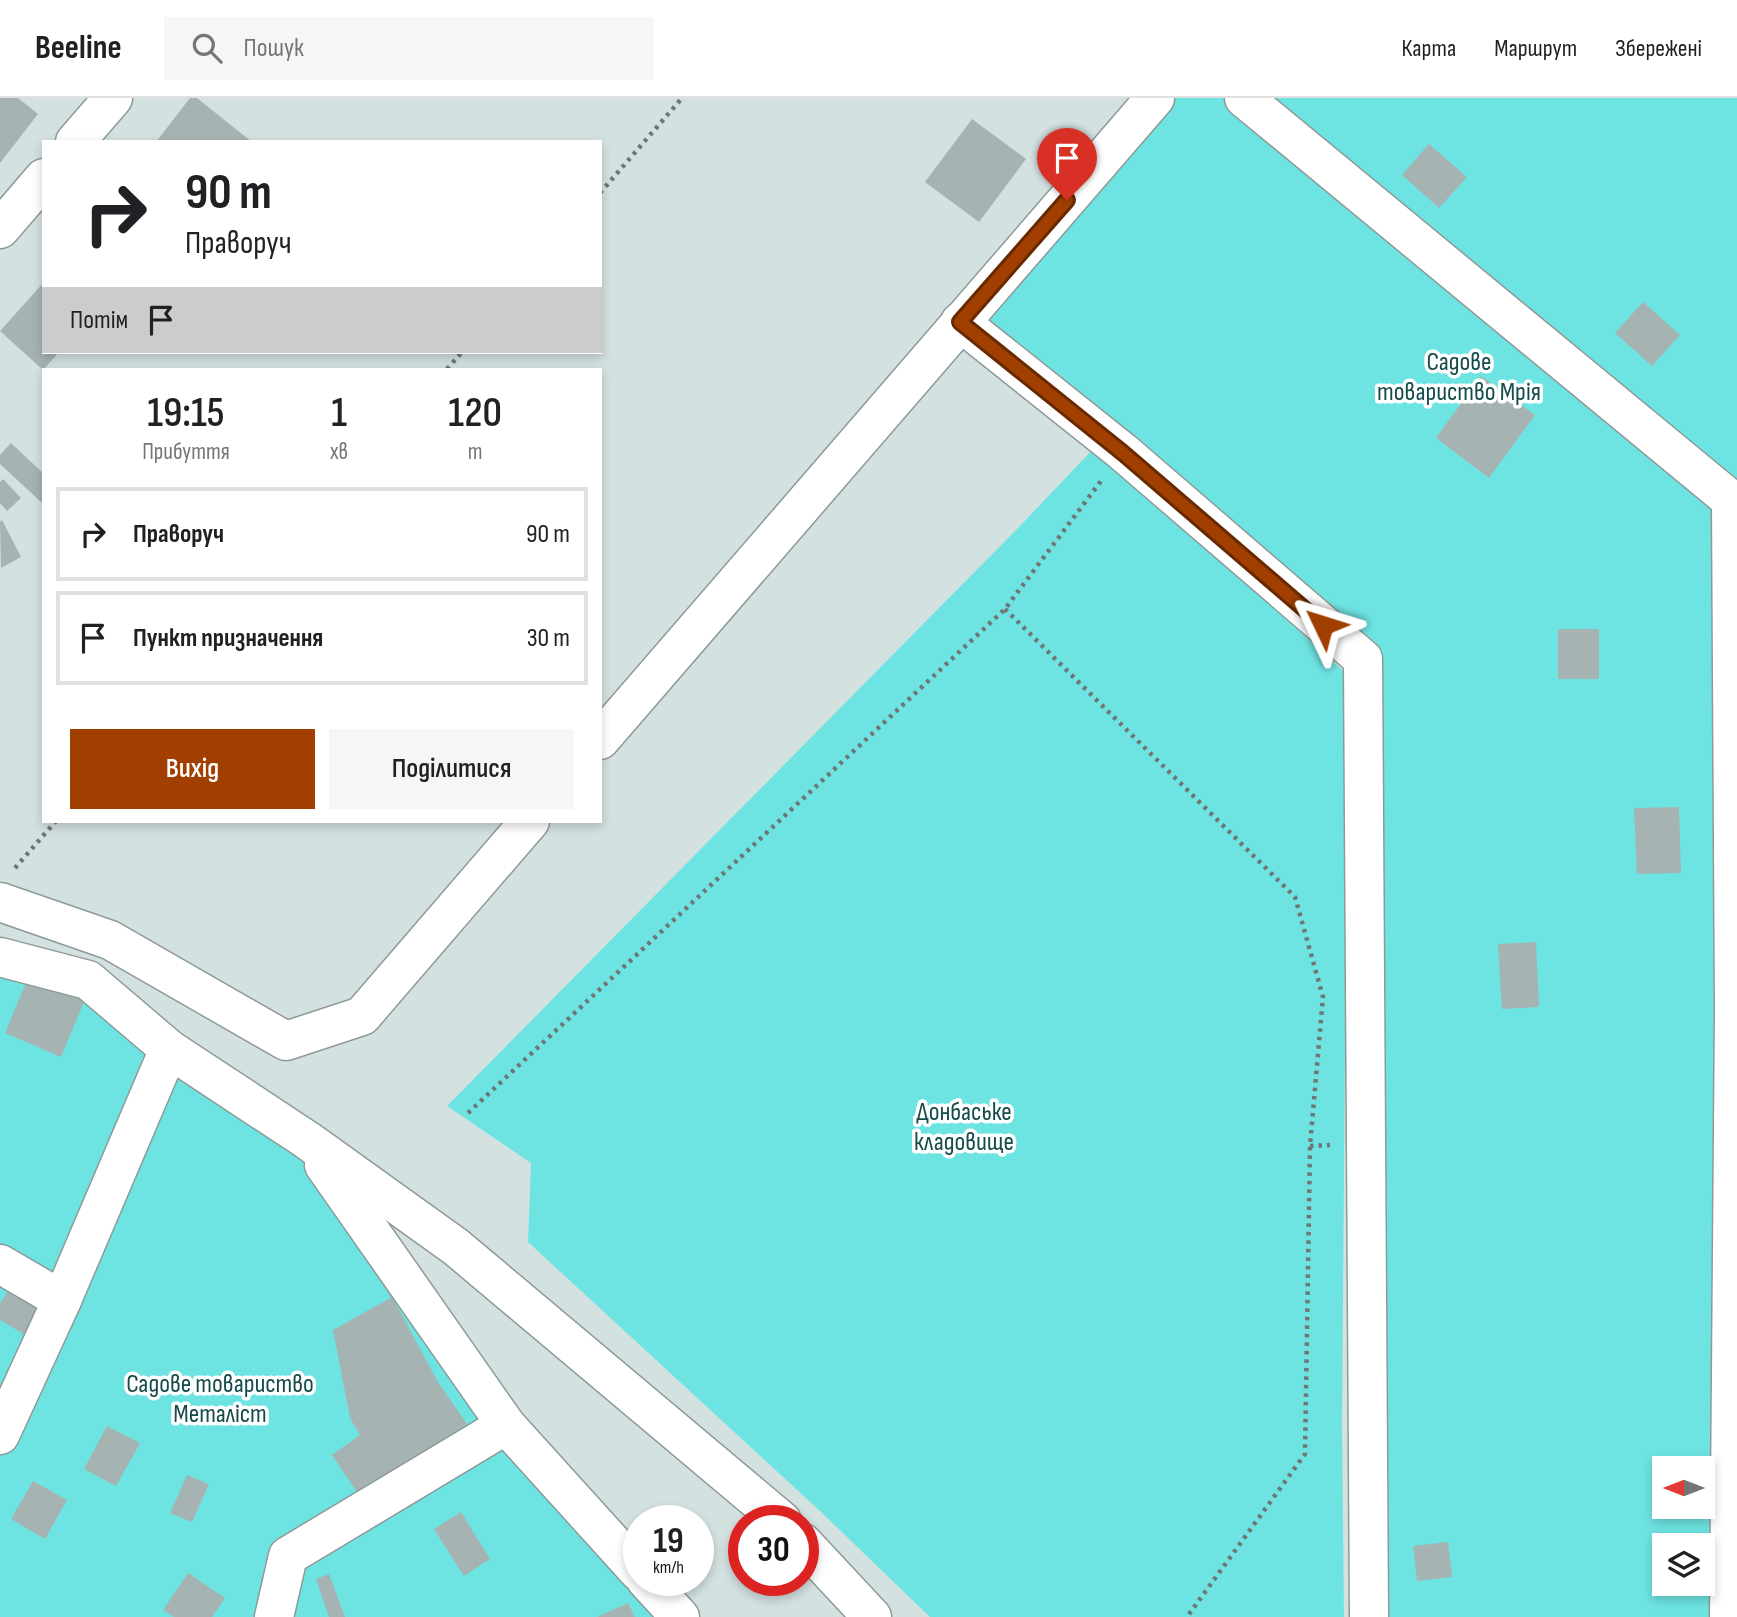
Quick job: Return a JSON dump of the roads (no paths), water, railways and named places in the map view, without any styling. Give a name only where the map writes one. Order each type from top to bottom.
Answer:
[{"type":"street","points":[[77,140],[113,98]]},
{"type":"street","points":[[602,738],[1156,98]]},
{"type":"street","points":[[1244,98],[1734,502],[1734,1023],[1729,1617]]},
{"type":"street","points":[[0,229],[42,180]]},
{"type":"street","points":[[960,322],[1123,453],[1363,659],[1369,1617]]},
{"type":"street","points":[[4,889],[110,940],[286,1041],[362,1016],[528,823]]},
{"type":"street","points":[[0,957],[88,980],[169,1049],[307,1140],[456,1247],[763,1505]]},
{"type":"street","points":[[0,1435],[62,1300],[169,1049]]},
{"type":"street","points":[[307,1140],[506,1425],[623,1554]]},
{"type":"street","points":[[0,1264],[62,1300]]},
{"type":"street","points":[[274,1617],[288,1556],[506,1425]]},
{"type":"street","points":[[819,1560],[872,1617]]},
{"type":"street","points":[[661,1596],[680,1617]]},
{"type":"park label","name":"Садове товариство Мрія","points":[[1459,376]]},
{"type":"park label","name":"Донбаське кладовище","points":[[964,1126]]},
{"type":"park label","name":"Садове товариство Металіст","points":[[220,1398]]}]
